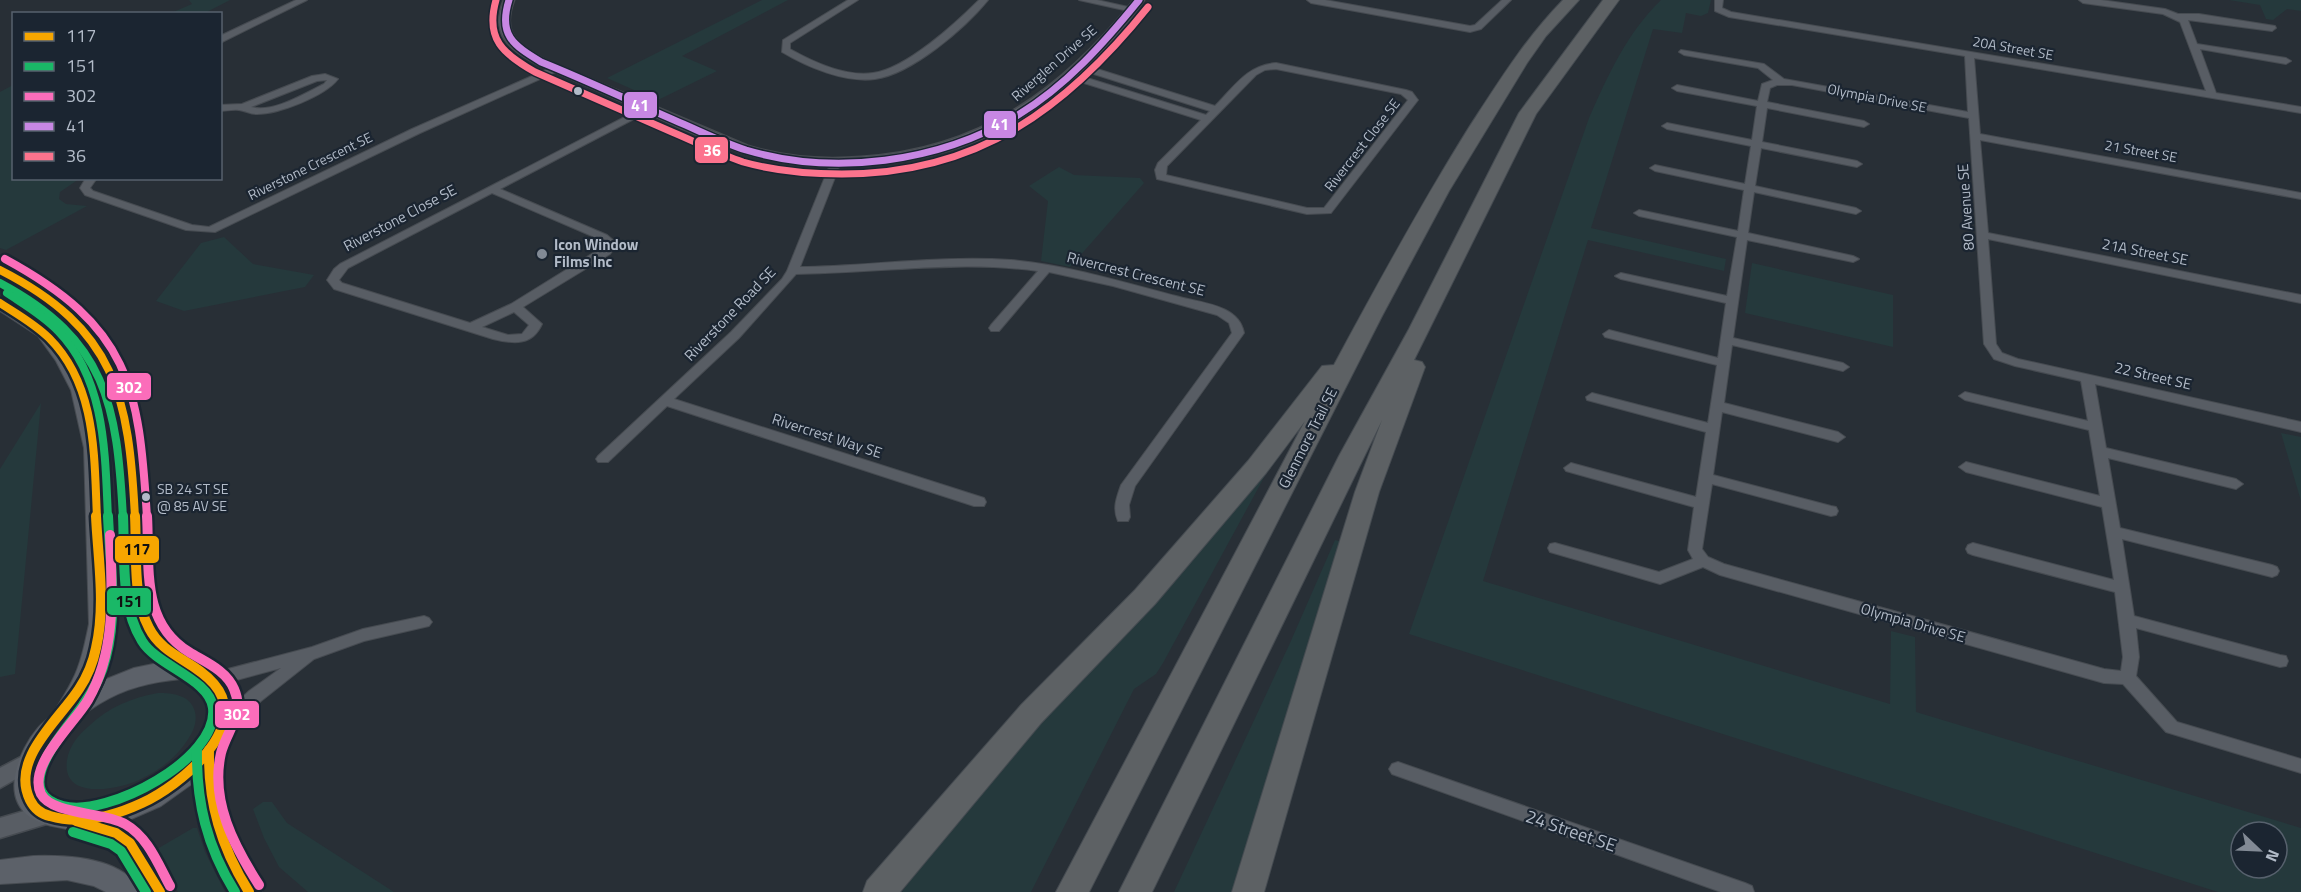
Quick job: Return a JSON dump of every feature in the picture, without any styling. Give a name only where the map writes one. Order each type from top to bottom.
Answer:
[{"type":"highway","points":[[1540,33],[1560,0]]},
{"type":"highway","name":"Glenmore Trail SE","points":[[1072,892],[1371,316],[1445,182],[1504,83],[1540,33],[1571,0]]},
{"type":"highway","points":[[1135,892],[1346,466],[1420,329],[1482,201],[1528,114],[1611,0]]},
{"type":"highway","points":[[1579,44],[1624,0]]},
{"type":"highway","points":[[879,892],[1031,714],[1145,597],[1257,467],[1371,316]]},
{"type":"highway","points":[[1248,892],[1367,492],[1415,364],[1420,329]]},
{"type":"highway","points":[[885,892],[906,861]]},
{"type":"main road","points":[[0,270],[30,285],[59,304],[99,348],[111,373],[128,431],[141,606],[153,637],[165,652],[218,685],[225,699],[226,713],[215,740],[208,796],[222,847],[231,868],[249,892]]},
{"type":"main road","points":[[0,303],[44,332],[64,359],[80,390],[94,448],[101,602],[98,635],[86,680],[30,761],[24,783],[26,794],[32,806],[45,815],[116,832],[130,843],[160,892]]},
{"type":"main road","points":[[51,729],[66,714],[94,695],[132,678],[164,670],[181,670],[208,678]]},
{"type":"main road","points":[[76,821],[109,816],[143,803],[180,780],[215,740]]},
{"type":"main road","points":[[0,872],[28,869],[90,871],[107,877],[127,892]]},
{"type":"street","points":[[222,39],[303,0]]},
{"type":"street","name":"Riverglen Drive SE","points":[[509,0],[502,17],[503,26],[510,40],[523,52],[557,69],[723,141],[757,152],[836,162],[906,155],[968,139],[1010,119],[1073,70],[1136,4]]},
{"type":"street","points":[[854,0],[786,42],[784,50],[845,73],[865,77],[880,75],[927,50],[984,0]]},
{"type":"street","points":[[1083,0],[1136,4]]},
{"type":"street","points":[[1311,0],[1470,29],[1478,27],[1508,0]]},
{"type":"street","name":"20A Street SE","points":[[1719,0],[1717,7],[1720,11],[2301,110]]},
{"type":"street","points":[[2083,0],[2165,12],[2179,17],[2199,17],[2272,28]]},
{"type":"street","points":[[2179,17],[2186,24],[2212,95]]},
{"type":"street","points":[[2195,46],[2286,61]]},
{"type":"street","name":"Olympia Drive SE","points":[[1684,52],[1761,66],[1781,81],[1973,116]]},
{"type":"street","name":"80 Avenue SE","points":[[1969,54],[1990,344],[1998,356]]},
{"type":"street","name":"Rivercrest Close SE","points":[[1269,66],[1402,92],[1409,94],[1413,100],[1331,208],[1322,213],[1161,177],[1162,165],[1218,110],[1253,73],[1269,66]]},
{"type":"street","name":"Riverstone Crescent SE","points":[[91,180],[85,188],[89,193],[190,228],[211,230],[416,131],[557,69]]},
{"type":"street","points":[[1073,70],[1218,110]]},
{"type":"street","points":[[1073,70],[1209,119]]},
{"type":"street","points":[[222,108],[243,107],[315,78],[333,79],[327,86],[268,111],[251,113],[243,107]]},
{"type":"street","points":[[1555,548],[1660,578],[1702,561],[1695,550],[1762,104],[1766,86],[1781,81]]},
{"type":"street","name":"Olympia Drive SE","points":[[1677,88],[1863,124]]},
{"type":"street","name":"Riverstone Close SE","points":[[515,307],[536,324],[534,330],[523,338],[505,339],[338,286],[333,280],[344,266],[648,108]]},
{"type":"street","points":[[1667,126],[1857,164]]},
{"type":"street","name":"21 Street SE","points":[[1975,136],[2301,196]]},
{"type":"street","name":"Riverstone Road SE","points":[[603,459],[773,297],[793,272],[836,162]]},
{"type":"street","points":[[1655,168],[1856,211]]},
{"type":"street","points":[[471,327],[515,307],[606,252],[609,247],[608,241],[603,237],[491,189]]},
{"type":"street","points":[[1640,213],[1852,259]]},
{"type":"street","name":"21A Street SE","points":[[1983,235],[2301,299]]},
{"type":"street","name":"Rivercrest Crescent SE","points":[[793,272],[976,262],[1026,265],[1221,312],[1232,318],[1238,327],[1238,333],[1128,484],[1122,505],[1124,517]]},
{"type":"street","points":[[995,328],[1046,269]]},
{"type":"street","points":[[1622,276],[1733,301]]},
{"type":"street","points":[[1609,334],[1723,363]]},
{"type":"street","points":[[1727,340],[1843,367]]},
{"type":"street","name":"22 Street SE","points":[[1998,356],[2301,427]]},
{"type":"street","points":[[2087,378],[2127,620],[2132,662],[2131,671],[2126,676],[2172,727],[2301,766]]},
{"type":"street","points":[[1965,396],[2095,427]]},
{"type":"street","points":[[1592,397],[1713,429]]},
{"type":"street","name":"Rivercrest Way SE","points":[[665,401],[979,501]]},
{"type":"street","points":[[1717,406],[1838,437]]},
{"type":"street","points":[[2099,451],[2236,484]]},
{"type":"street","points":[[1966,467],[2108,503]]},
{"type":"street","points":[[1571,468],[1702,504]]},
{"type":"street","points":[[1706,478],[1831,511]]},
{"type":"street","points":[[2112,531],[2272,571]]},
{"type":"street","points":[[1973,549],[2122,588]]},
{"type":"street","name":"Olympia Drive SE","points":[[1702,561],[1720,569],[2093,673],[2118,678],[2126,676]]},
{"type":"street","points":[[2127,620],[2280,661]]},
{"type":"street","points":[[208,678],[314,653],[363,635],[424,622]]},
{"type":"street","points":[[215,740],[255,696],[314,653]]},
{"type":"street","points":[[0,779],[30,761]]},
{"type":"street","name":"24 Street SE","points":[[1398,769],[1745,892]]},
{"type":"street","points":[[0,828],[45,815]]},
{"type":"green space","points":[[189,0],[230,0],[207,12],[173,12],[192,4]]},
{"type":"green space","points":[[762,0],[788,0],[682,56],[717,71],[660,99],[654,99],[607,78]]},
{"type":"green space","points":[[1661,0],[1711,0],[1708,13],[1701,16],[1686,13],[1682,33],[1653,29],[1591,228],[1726,259],[1724,271],[1588,240],[1483,581],[1890,704],[1891,631],[1915,637],[1916,712],[2274,820],[2229,820],[2229,880],[2289,880],[2289,824],[2301,828],[2301,892],[2218,892],[1409,634],[1589,118],[1619,55],[1638,26]]},
{"type":"green space","points":[[2229,0],[2301,0],[2301,11],[2287,9],[2273,20],[2266,19],[2260,5]]},
{"type":"green space","points":[[12,86],[12,180],[78,180],[60,192],[59,199],[66,204],[87,206],[6,250],[0,248],[0,92]]},
{"type":"green space","points":[[1059,167],[1074,175],[1140,178],[1144,183],[1070,267],[1041,261],[1048,201],[1029,186]]},
{"type":"green space","points":[[224,237],[253,264],[314,275],[305,287],[184,311],[156,301],[201,243]]},
{"type":"green space","points":[[1752,263],[1893,295],[1893,347],[1745,313]]},
{"type":"green space","points":[[41,403],[15,674],[0,677],[0,469]]},
{"type":"green space","points":[[2281,433],[2301,437],[2301,501]]},
{"type":"green space","points":[[1261,469],[1267,472],[1163,663],[1156,674],[1134,689],[1031,892],[902,892],[932,848]]},
{"type":"green space","points":[[1335,540],[1343,542],[1236,892],[1174,892],[1290,643]]},
{"type":"green space","points":[[158,693],[181,696],[190,702],[195,712],[196,721],[193,730],[175,756],[165,765],[131,783],[106,789],[94,789],[82,787],[73,782],[68,773],[67,760],[72,745],[82,733],[97,719],[113,709],[130,701]]},
{"type":"green space","points":[[263,802],[272,802],[287,823],[394,892],[308,892],[279,867],[264,838],[253,809]]},
{"type":"green space","points":[[193,828],[197,828],[205,852],[225,892],[178,892],[155,853],[157,849]]},
{"type":"transit line","name":"36","points":[[496,0],[492,13],[494,35],[506,52],[535,72],[731,158],[752,164],[821,174],[892,171],[961,155],[994,142],[1042,113],[1076,86],[1121,40],[1148,7]]},
{"type":"transit line","name":"41","points":[[509,0],[504,22],[509,38],[541,62],[718,140],[754,152],[787,159],[821,162],[890,159],[924,153],[957,144],[988,131],[1018,115],[1052,91],[1083,63],[1139,0]]},
{"type":"transit line","name":"302","points":[[5,259],[56,289],[77,307],[96,326],[124,371],[140,429],[154,612],[166,635],[215,668],[234,688],[238,703],[237,717],[221,754],[218,772],[219,789],[233,840],[259,885]]},
{"type":"transit line","name":"117","points":[[0,270],[36,289],[68,313],[90,337],[106,364],[118,393],[131,456],[139,585],[144,617],[158,642],[206,676],[220,692],[224,701],[224,720],[221,730],[215,741],[192,768],[144,802],[97,818],[60,819],[45,815],[33,806],[26,792],[25,782],[27,767],[33,753],[87,676],[97,647],[101,597],[92,429],[78,383],[56,346],[34,326],[0,303]]},
{"type":"transit line","name":"151","points":[[0,283],[31,301],[60,322],[81,345],[96,370],[115,429],[122,492],[127,587],[133,620],[147,648],[159,659],[202,688],[212,701],[213,716],[207,731],[187,756],[171,771],[135,793],[87,807],[67,807],[51,803],[41,794],[39,779],[46,757],[94,687],[103,668],[109,643],[112,597],[103,438],[93,392],[84,369],[71,347],[50,323],[7,293]]},
{"type":"transit line","name":"302","points":[[110,535],[112,598],[105,660],[89,698],[41,766],[38,784],[42,796],[51,804],[111,817],[132,829],[151,851],[170,886]]},
{"type":"transit line","name":"151","points":[[197,749],[197,788],[204,824],[216,859],[235,892]]},
{"type":"transit line","name":"117","points":[[209,750],[212,807],[222,842],[249,892]]},
{"type":"transit line","name":"117","points":[[76,821],[116,833],[130,843],[160,892]]},
{"type":"transit line","name":"151","points":[[73,832],[111,844],[121,851],[146,892]]},
{"type":"place","name":"Icon Window Films Inc","points":[[542,254]]},
{"type":"place","name":"SB 24 ST SE @ 85 AV SE","points":[[146,497]]}]
